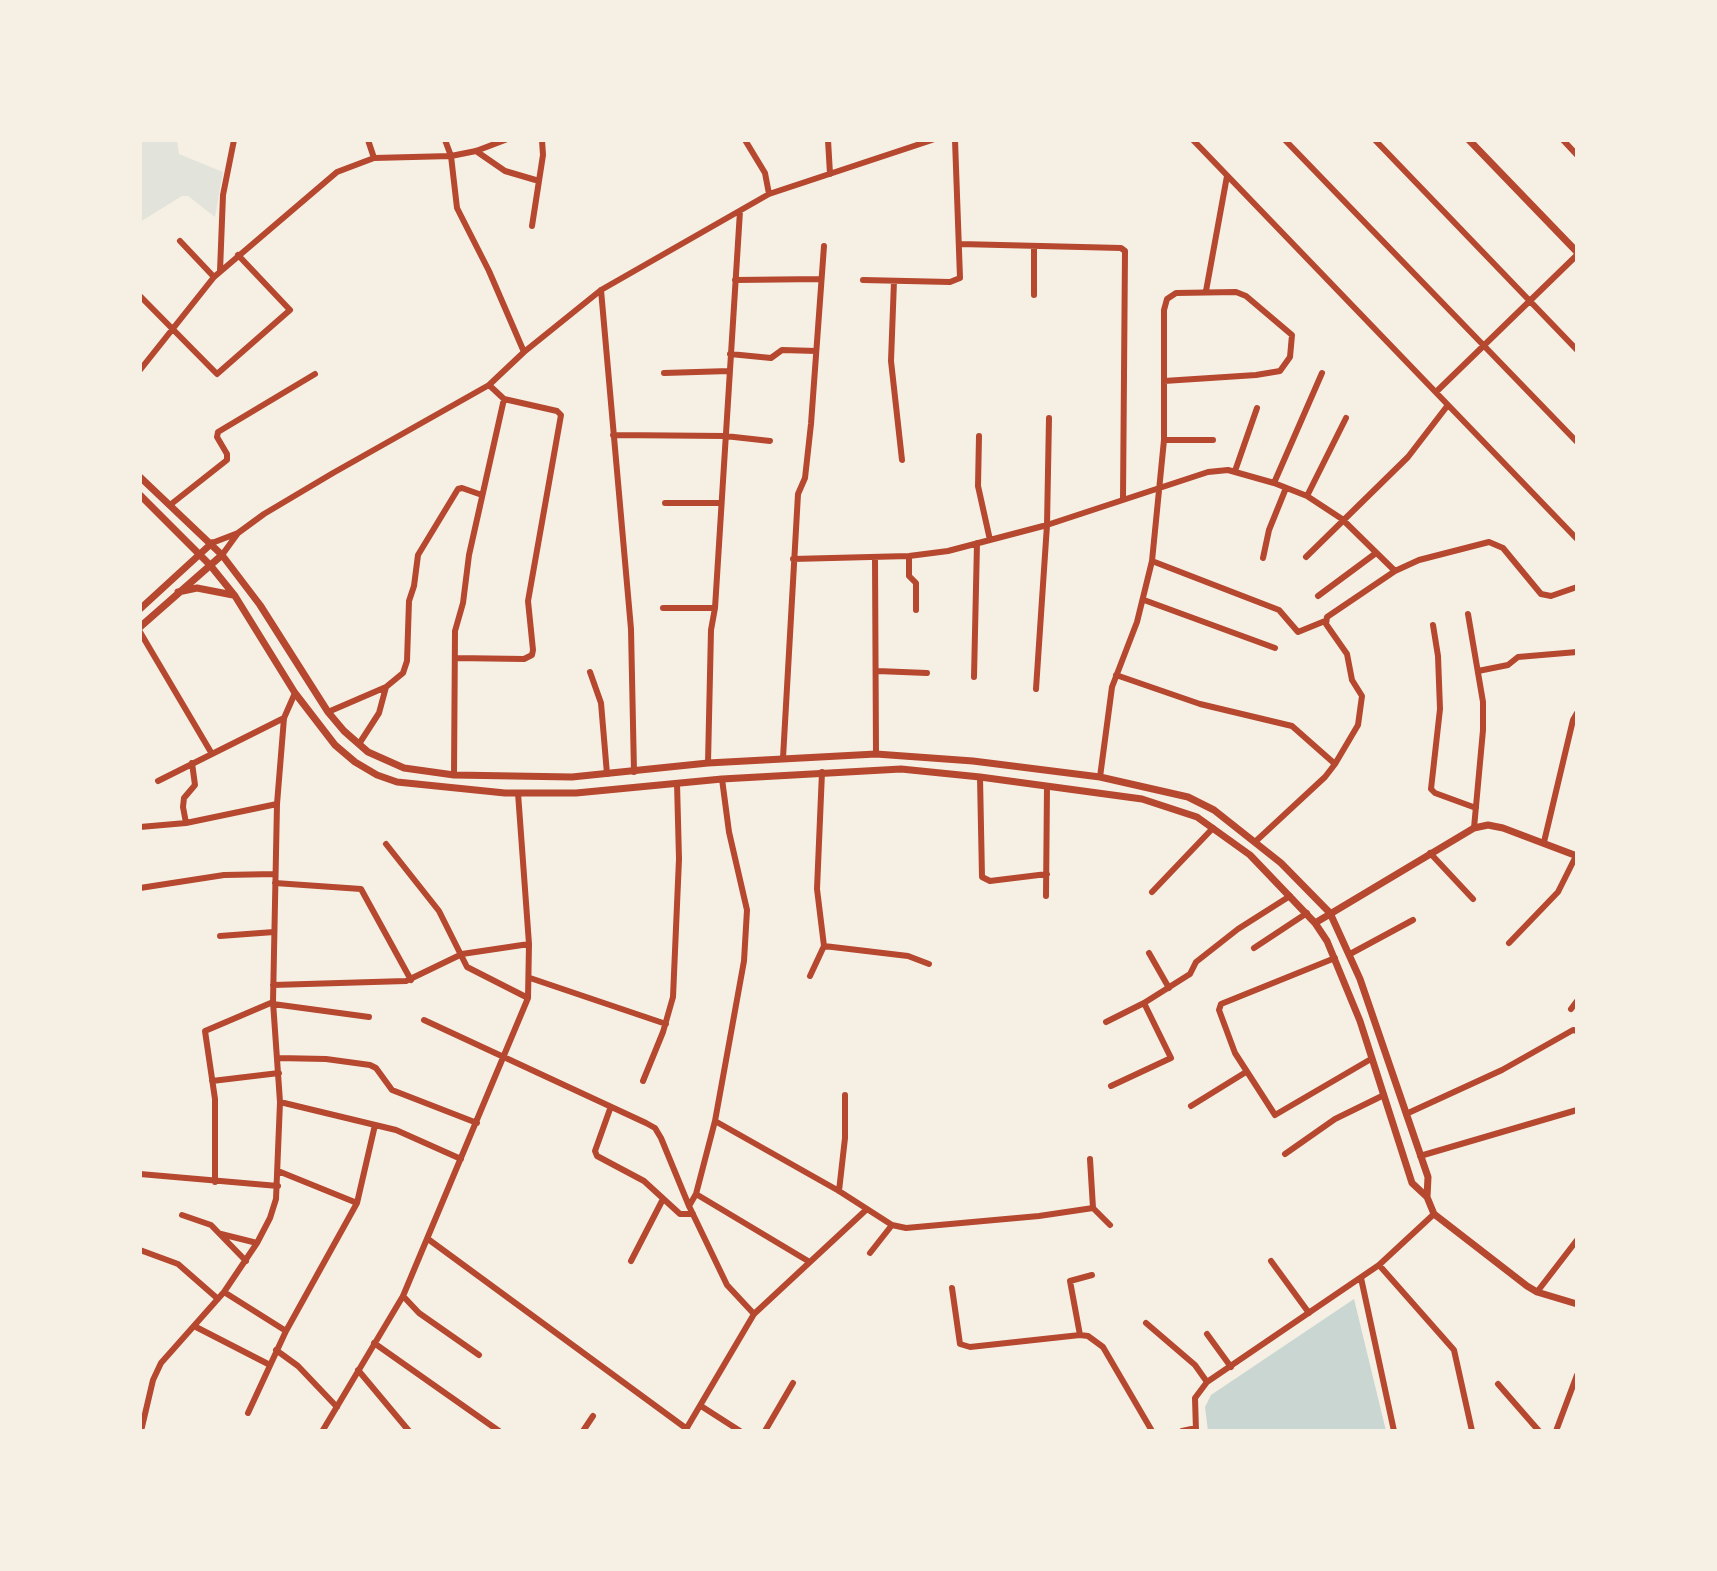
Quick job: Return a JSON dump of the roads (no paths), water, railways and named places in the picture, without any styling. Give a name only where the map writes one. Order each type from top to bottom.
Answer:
[{"type":"street","points":[[217,274],[223,195],[234,140]]},
{"type":"street","points":[[368,140],[374,158]]},
{"type":"street","points":[[445,140],[451,156],[457,208],[489,271],[524,352]]},
{"type":"street","points":[[140,370],[217,274],[337,172],[374,158],[451,156],[505,140]]},
{"type":"street","points":[[532,226],[543,155],[542,140]]},
{"type":"street","points":[[745,140],[765,173],[769,194]]},
{"type":"street","points":[[828,140],[830,174]]},
{"type":"street","points":[[140,609],[212,543],[238,533],[264,514],[489,385],[524,352],[601,290],[769,194],[932,140]]},
{"type":"street","points":[[863,280],[958,280],[961,273],[955,140]]},
{"type":"street","points":[[1193,140],[1577,539]]},
{"type":"street","points":[[1285,140],[1577,442]]},
{"type":"street","points":[[1375,140],[1577,350]]},
{"type":"street","points":[[1436,392],[1577,253],[1469,140]]},
{"type":"street","points":[[1563,140],[1577,155]]},
{"type":"street","points":[[476,151],[505,171],[539,181]]},
{"type":"street","points":[[1206,291],[1227,176]]},
{"type":"street","points":[[708,763],[711,630],[715,608],[740,211]]},
{"type":"street","points":[[180,241],[217,274]]},
{"type":"street","points":[[960,244],[1121,248],[1125,251],[1123,499]]},
{"type":"street","points":[[783,758],[798,494],[805,478],[811,424],[824,246]]},
{"type":"street","points":[[1034,246],[1034,295]]},
{"type":"street","points":[[140,296],[217,374],[290,310],[238,255]]},
{"type":"street","points":[[735,280],[821,279]]},
{"type":"street","points":[[894,281],[891,361],[902,460]]},
{"type":"street","points":[[601,290],[631,629],[634,772]]},
{"type":"street","points":[[1100,777],[1116,675],[1144,600],[1152,561],[1164,440],[1164,381],[1165,304],[1167,299],[1176,293],[1236,292],[1246,296],[1292,335],[1288,363],[1280,371],[1164,381]]},
{"type":"street","points":[[730,354],[771,358],[782,350],[816,351]]},
{"type":"street","points":[[664,373],[729,371]]},
{"type":"street","points":[[1274,483],[1322,373]]},
{"type":"street","points":[[170,505],[227,460],[217,437],[218,432],[315,374]]},
{"type":"street","points":[[455,658],[524,659],[532,655],[533,650],[528,601],[561,415],[557,411],[504,399],[489,385]]},
{"type":"street","points":[[454,775],[455,631],[504,399]]},
{"type":"street","points":[[1306,557],[1408,457],[1448,405]]},
{"type":"street","points":[[1235,471],[1257,408]]},
{"type":"street","points":[[1036,689],[1047,525],[1049,418]]},
{"type":"street","points":[[1307,496],[1346,418]]},
{"type":"street","points":[[613,435],[725,436],[770,441]]},
{"type":"street","points":[[979,436],[978,486],[990,540]]},
{"type":"street","points":[[1164,440],[1213,440]]},
{"type":"street","points":[[793,559],[875,558],[948,551],[1047,525],[1208,472],[1235,471],[1307,496],[1342,519],[1395,571]]},
{"type":"street","points":[[140,477],[222,555],[260,605],[328,712],[368,752],[404,768],[454,775],[530,777],[876,754],[982,762],[1100,777],[1188,797],[1214,810],[1256,841],[1330,913],[1350,954],[1428,1177],[1427,1197]]},
{"type":"street","points":[[1263,558],[1269,530],[1286,488]]},
{"type":"street","points":[[328,712],[386,687],[403,673],[407,661],[409,601],[414,589],[418,555],[458,489],[482,495]]},
{"type":"street","points":[[140,495],[210,565],[235,596],[295,693],[335,745],[355,762],[397,782],[505,793],[576,793],[722,779],[901,769],[1153,802],[1197,817],[1250,855],[1315,923],[1335,958],[1360,1021],[1412,1183],[1427,1197],[1434,1214],[1513,1278],[1537,1292],[1577,1304]]},
{"type":"street","points":[[665,503],[720,503]]},
{"type":"street","points":[[212,754],[140,630],[177,592],[222,555],[238,533]]},
{"type":"street","points":[[1152,561],[1279,610],[1298,632],[1325,621],[1395,571],[1419,560],[1489,542],[1503,548],[1541,594],[1551,596],[1577,587]]},
{"type":"street","points":[[974,677],[977,543]]},
{"type":"street","points":[[1318,596],[1376,553]]},
{"type":"street","points":[[909,556],[909,576],[916,583],[916,610]]},
{"type":"street","points":[[875,558],[876,754]]},
{"type":"street","points":[[177,592],[197,588],[235,596]]},
{"type":"street","points":[[1144,600],[1275,648]]},
{"type":"street","points":[[663,608],[715,608]]},
{"type":"street","points":[[1468,614],[1483,702],[1474,828]]},
{"type":"street","points":[[1256,841],[1319,783],[1356,730],[1362,696],[1352,680],[1349,657],[1325,621]]},
{"type":"street","points":[[1433,625],[1438,656],[1440,709],[1431,789],[1476,808]]},
{"type":"street","points":[[1478,671],[1508,665],[1518,657],[1577,652]]},
{"type":"street","points":[[877,671],[927,673]]},
{"type":"street","points":[[590,672],[601,703],[607,774]]},
{"type":"street","points":[[1116,675],[1200,704],[1292,726],[1335,764]]},
{"type":"street","points":[[359,744],[379,713],[386,687]]},
{"type":"street","points":[[141,1431],[153,1380],[161,1363],[224,1292],[246,1261],[270,1218],[278,1186],[280,1102],[273,1003],[277,804],[284,718],[295,693]]},
{"type":"street","points":[[1544,842],[1577,713]]},
{"type":"street","points":[[158,781],[284,718]]},
{"type":"street","points":[[982,762],[982,877],[990,881],[1047,874]]},
{"type":"street","points":[[186,823],[184,798],[195,785],[192,763]]},
{"type":"street","points":[[810,976],[824,946],[817,889],[822,772]]},
{"type":"street","points":[[505,777],[505,793]]},
{"type":"street","points":[[530,777],[530,793]]},
{"type":"street","points":[[689,1206],[696,1194],[715,1121],[744,961],[747,910],[729,832],[722,779]]},
{"type":"street","points":[[643,1081],[666,1024],[674,988],[679,859],[677,783]]},
{"type":"street","points":[[1046,896],[1047,786]]},
{"type":"street","points":[[323,1430],[403,1296],[528,998],[529,944],[518,793]]},
{"type":"street","points":[[140,827],[219,818],[277,804]]},
{"type":"street","points":[[1315,923],[1474,828],[1488,825],[1577,856],[1558,892],[1509,943]]},
{"type":"street","points":[[1152,892],[1213,828]]},
{"type":"street","points":[[386,844],[432,901],[470,969],[528,998]]},
{"type":"street","points":[[1430,853],[1473,899]]},
{"type":"street","points":[[140,888],[213,876],[275,874]]},
{"type":"street","points":[[275,883],[361,889],[411,980]]},
{"type":"street","points":[[1106,1022],[1190,974],[1196,962],[1238,929],[1290,896]]},
{"type":"street","points":[[1254,948],[1307,913]]},
{"type":"street","points":[[1350,954],[1413,920]]},
{"type":"street","points":[[220,936],[274,932]]},
{"type":"street","points":[[273,985],[411,980],[462,954],[529,944]]},
{"type":"street","points":[[824,946],[897,954],[929,964]]},
{"type":"street","points":[[1149,953],[1169,988]]},
{"type":"street","points":[[1335,958],[1219,1006],[1235,1053],[1276,1115],[1371,1059]]},
{"type":"street","points":[[530,978],[666,1024]]},
{"type":"street","points":[[1571,1009],[1577,1001]]},
{"type":"street","points":[[215,1182],[215,1099],[205,1031],[273,1003],[369,1017]]},
{"type":"street","points":[[1111,1086],[1171,1058],[1144,1003]]},
{"type":"street","points":[[424,1020],[655,1128],[727,1285],[754,1314]]},
{"type":"street","points":[[1406,1114],[1502,1070],[1573,1030],[1577,1031]]},
{"type":"street","points":[[278,1058],[326,1059],[370,1065],[376,1068],[392,1090],[477,1123]]},
{"type":"street","points":[[1191,1106],[1246,1072]]},
{"type":"street","points":[[212,1081],[279,1073]]},
{"type":"street","points":[[839,1191],[845,1138],[845,1095]]},
{"type":"street","points":[[1285,1154],[1335,1119],[1384,1095]]},
{"type":"street","points":[[280,1102],[396,1130],[461,1159]]},
{"type":"street","points":[[610,1109],[595,1153],[644,1181],[680,1214],[693,1214]]},
{"type":"street","points":[[1420,1156],[1577,1110]]},
{"type":"street","points":[[715,1121],[839,1191],[892,1225],[906,1228],[1093,1208]]},
{"type":"street","points":[[248,1413],[276,1350],[357,1203],[375,1125]]},
{"type":"street","points":[[1090,1159],[1093,1208],[1110,1225]]},
{"type":"street","points":[[278,1171],[357,1203]]},
{"type":"street","points":[[140,1174],[278,1186]]},
{"type":"street","points":[[696,1194],[808,1261]]},
{"type":"street","points":[[631,1261],[663,1199]]},
{"type":"street","points":[[428,1239],[686,1430],[754,1314],[867,1209]]},
{"type":"street","points":[[1182,1431],[1196,1430],[1195,1398],[1207,1382],[1379,1265],[1434,1214]]},
{"type":"street","points":[[182,1215],[211,1225],[246,1261]]},
{"type":"street","points":[[870,1253],[892,1225]]},
{"type":"street","points":[[221,1234],[257,1243]]},
{"type":"street","points":[[1537,1292],[1577,1240]]},
{"type":"street","points":[[140,1250],[178,1264],[218,1299]]},
{"type":"street","points":[[1271,1261],[1309,1313]]},
{"type":"street","points":[[1379,1265],[1454,1350],[1472,1431]]},
{"type":"street","points":[[1080,1335],[1070,1281],[1092,1275]]},
{"type":"street","points":[[1361,1278],[1394,1431]]},
{"type":"street","points":[[952,1288],[958,1340],[965,1346],[1080,1335],[1094,1339],[1103,1347],[1152,1431]]},
{"type":"street","points":[[224,1292],[286,1331]]},
{"type":"street","points":[[403,1296],[419,1313],[479,1355]]},
{"type":"street","points":[[1146,1323],[1195,1365],[1207,1382]]},
{"type":"street","points":[[194,1326],[270,1365]]},
{"type":"street","points":[[1207,1334],[1231,1367]]},
{"type":"street","points":[[374,1343],[499,1431]]},
{"type":"street","points":[[276,1350],[298,1366],[337,1407]]},
{"type":"street","points":[[358,1370],[409,1431]]},
{"type":"street","points":[[1556,1431],[1577,1375]]},
{"type":"street","points":[[765,1431],[793,1383]]},
{"type":"street","points":[[1498,1384],[1539,1431]]},
{"type":"street","points":[[701,1406],[740,1431]]},
{"type":"street","points":[[583,1431],[593,1416]]}]
